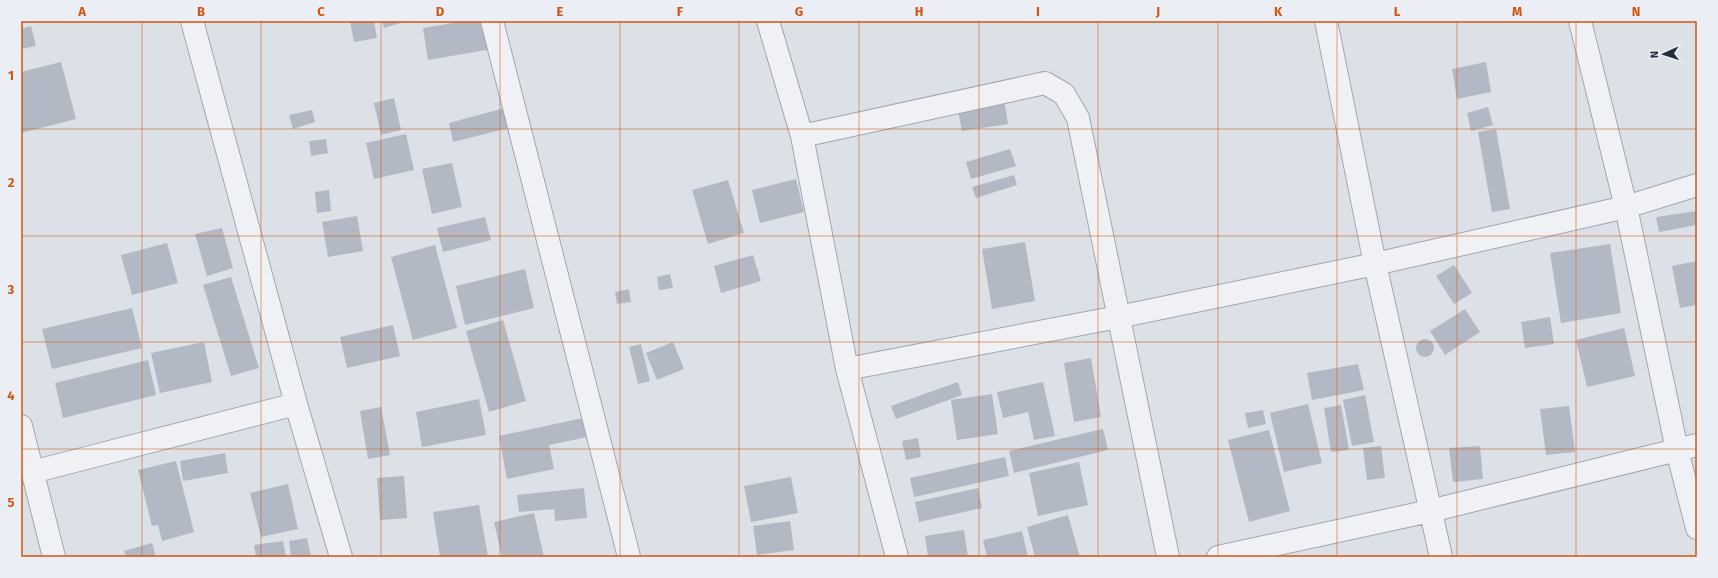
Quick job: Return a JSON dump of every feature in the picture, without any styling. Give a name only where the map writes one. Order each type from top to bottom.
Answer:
[{"type":"street","points":[[192,21],[296,404],[341,557]]},
{"type":"street","points":[[492,21],[629,557]]},
{"type":"street","points":[[768,21],[802,136],[847,370],[897,557]]},
{"type":"street","points":[[1326,21],[1375,264],[1441,557]]},
{"type":"street","points":[[1580,21],[1687,447],[1697,528]]},
{"type":"street","points":[[802,136],[1045,83],[1064,94],[1078,118],[1168,557]]},
{"type":"street","points":[[847,370],[1118,317],[1375,264],[1626,207],[1697,185]]},
{"type":"street","points":[[32,472],[296,404]]},
{"type":"street","points":[[21,426],[54,557]]},
{"type":"street","points":[[1218,557],[1430,511],[1687,447]]},
{"type":"building","points":[[350,21],[374,21],[377,38],[354,42]]},
{"type":"building","points":[[382,21],[407,21],[384,28]]},
{"type":"building","points":[[465,21],[488,21],[492,49],[428,60],[423,28]]},
{"type":"building","points":[[31,26],[36,46],[21,49],[21,29]]},
{"type":"building","points":[[61,62],[76,119],[21,133],[21,72]]},
{"type":"building","points":[[1486,62],[1491,92],[1457,99],[1452,69]]},
{"type":"building","points":[[394,98],[401,130],[381,135],[374,103]]},
{"type":"building","points":[[1004,98],[1008,124],[962,131],[957,106]]},
{"type":"building","points":[[508,107],[513,127],[453,142],[449,123]]},
{"type":"building","points":[[1488,107],[1493,125],[1471,131],[1467,113]]},
{"type":"building","points":[[312,110],[315,122],[293,129],[289,115]]},
{"type":"building","points":[[1496,129],[1510,209],[1492,212],[1478,132]]},
{"type":"building","points":[[406,134],[414,170],[374,179],[366,143]]},
{"type":"building","points":[[326,139],[328,153],[311,156],[309,141]]},
{"type":"building","points":[[1010,149],[1016,166],[971,179],[966,162]]},
{"type":"building","points":[[452,163],[462,207],[432,214],[422,169]]},
{"type":"building","points":[[1014,175],[1017,185],[976,198],[972,187]]},
{"type":"building","points":[[796,179],[804,212],[760,223],[752,190]]},
{"type":"building","points":[[728,180],[744,233],[708,244],[692,190]]},
{"type":"building","points":[[329,190],[331,211],[317,213],[315,192]]},
{"type":"building","points":[[1697,211],[1697,225],[1659,232],[1656,217]]},
{"type":"building","points":[[357,216],[363,251],[328,257],[322,222]]},
{"type":"building","points":[[485,217],[491,240],[443,252],[437,228]]},
{"type":"building","points":[[222,228],[233,268],[207,276],[195,234]]},
{"type":"building","points":[[1025,242],[1035,301],[992,309],[982,249]]},
{"type":"building","points":[[167,243],[178,283],[132,295],[121,255]]},
{"type":"building","points":[[1610,244],[1621,313],[1561,323],[1550,253]]},
{"type":"building","points":[[435,245],[457,328],[413,340],[391,257]]},
{"type":"building","points":[[753,255],[761,281],[721,293],[714,266]]},
{"type":"building","points":[[1697,261],[1697,305],[1680,308],[1672,266]]},
{"type":"building","points":[[1454,265],[1472,293],[1454,304],[1436,276]]},
{"type":"building","points":[[525,269],[534,308],[465,325],[456,286]]},
{"type":"building","points":[[670,274],[673,288],[659,290],[657,277]]},
{"type":"building","points":[[231,277],[259,368],[231,376],[203,285]]},
{"type":"building","points":[[629,289],[631,302],[617,304],[615,292]]},
{"type":"building","points":[[132,308],[142,348],[52,369],[42,329]]},
{"type":"building","points":[[1465,309],[1480,332],[1445,355],[1430,331]]},
{"type":"building","points":[[1550,317],[1554,344],[1525,348],[1521,322]]},
{"type":"building","points":[[503,320],[526,401],[489,412],[466,331]]},
{"type":"building","points":[[393,325],[400,356],[347,368],[340,337]]},
{"type":"building","points":[[1624,328],[1635,376],[1587,387],[1576,340]]},
{"type":"building","points":[[1421,339],[1429,339],[1434,344],[1432,355],[1429,357],[1421,357],[1416,352],[1416,344]]},
{"type":"building","points":[[204,342],[212,382],[160,393],[151,353]]},
{"type":"building","points":[[673,342],[684,369],[657,380],[646,353]]},
{"type":"building","points":[[641,344],[650,381],[638,384],[629,347]]},
{"type":"building","points":[[1091,358],[1101,417],[1074,422],[1064,363]]},
{"type":"building","points":[[148,360],[156,395],[63,418],[55,383]]},
{"type":"building","points":[[1358,364],[1364,390],[1312,400],[1307,373]]},
{"type":"building","points":[[958,382],[962,395],[896,419],[891,406]]},
{"type":"building","points":[[1043,382],[1055,436],[1034,440],[1028,412],[1003,418],[997,392]]},
{"type":"building","points":[[992,394],[998,434],[957,440],[951,400]]},
{"type":"building","points":[[1365,395],[1374,442],[1352,446],[1343,400]]},
{"type":"building","points":[[479,399],[486,435],[422,447],[416,412]]},
{"type":"building","points":[[1308,404],[1322,463],[1284,472],[1270,413]]},
{"type":"building","points":[[1341,405],[1349,450],[1331,452],[1324,408]]},
{"type":"building","points":[[1569,406],[1575,452],[1546,455],[1540,409]]},
{"type":"building","points":[[381,407],[390,455],[368,459],[360,411]]},
{"type":"building","points":[[1263,410],[1266,424],[1248,428],[1245,413]]},
{"type":"building","points":[[588,417],[592,436],[549,445],[554,469],[507,479],[499,436]]},
{"type":"building","points":[[1103,429],[1108,450],[1014,473],[1009,451]]},
{"type":"building","points":[[1269,430],[1290,511],[1249,522],[1228,440]]},
{"type":"building","points":[[918,438],[921,457],[906,460],[902,441]]},
{"type":"building","points":[[1381,446],[1385,478],[1367,480],[1363,448]]},
{"type":"building","points":[[1480,446],[1483,479],[1453,482],[1449,448]]},
{"type":"building","points":[[225,453],[228,473],[183,481],[180,461]]},
{"type":"building","points":[[1005,457],[1009,476],[914,497],[910,478]]},
{"type":"building","points":[[176,461],[194,532],[162,541],[158,525],[152,526],[138,470]]},
{"type":"building","points":[[1079,462],[1088,505],[1038,516],[1029,473]]},
{"type":"building","points":[[404,476],[407,518],[380,520],[377,478]]},
{"type":"building","points":[[791,477],[798,513],[751,522],[744,486]]},
{"type":"building","points":[[288,484],[298,529],[261,537],[250,493]]},
{"type":"building","points":[[584,488],[587,518],[555,521],[554,509],[519,512],[517,495]]},
{"type":"building","points":[[978,488],[982,508],[919,522],[915,502]]},
{"type":"building","points":[[479,505],[488,557],[440,557],[433,512]]},
{"type":"building","points":[[534,513],[544,557],[502,557],[494,522]]},
{"type":"building","points":[[1068,515],[1080,557],[1035,557],[1027,527]]},
{"type":"building","points":[[790,521],[794,550],[757,555],[753,526]]},
{"type":"building","points":[[964,530],[968,557],[928,557],[925,536]]},
{"type":"building","points":[[1022,531],[1028,557],[987,557],[983,540]]},
{"type":"building","points":[[307,538],[311,557],[291,557],[289,541]]},
{"type":"building","points":[[283,541],[286,557],[256,557],[254,545]]},
{"type":"building","points":[[152,543],[156,557],[126,557],[124,551]]}]
